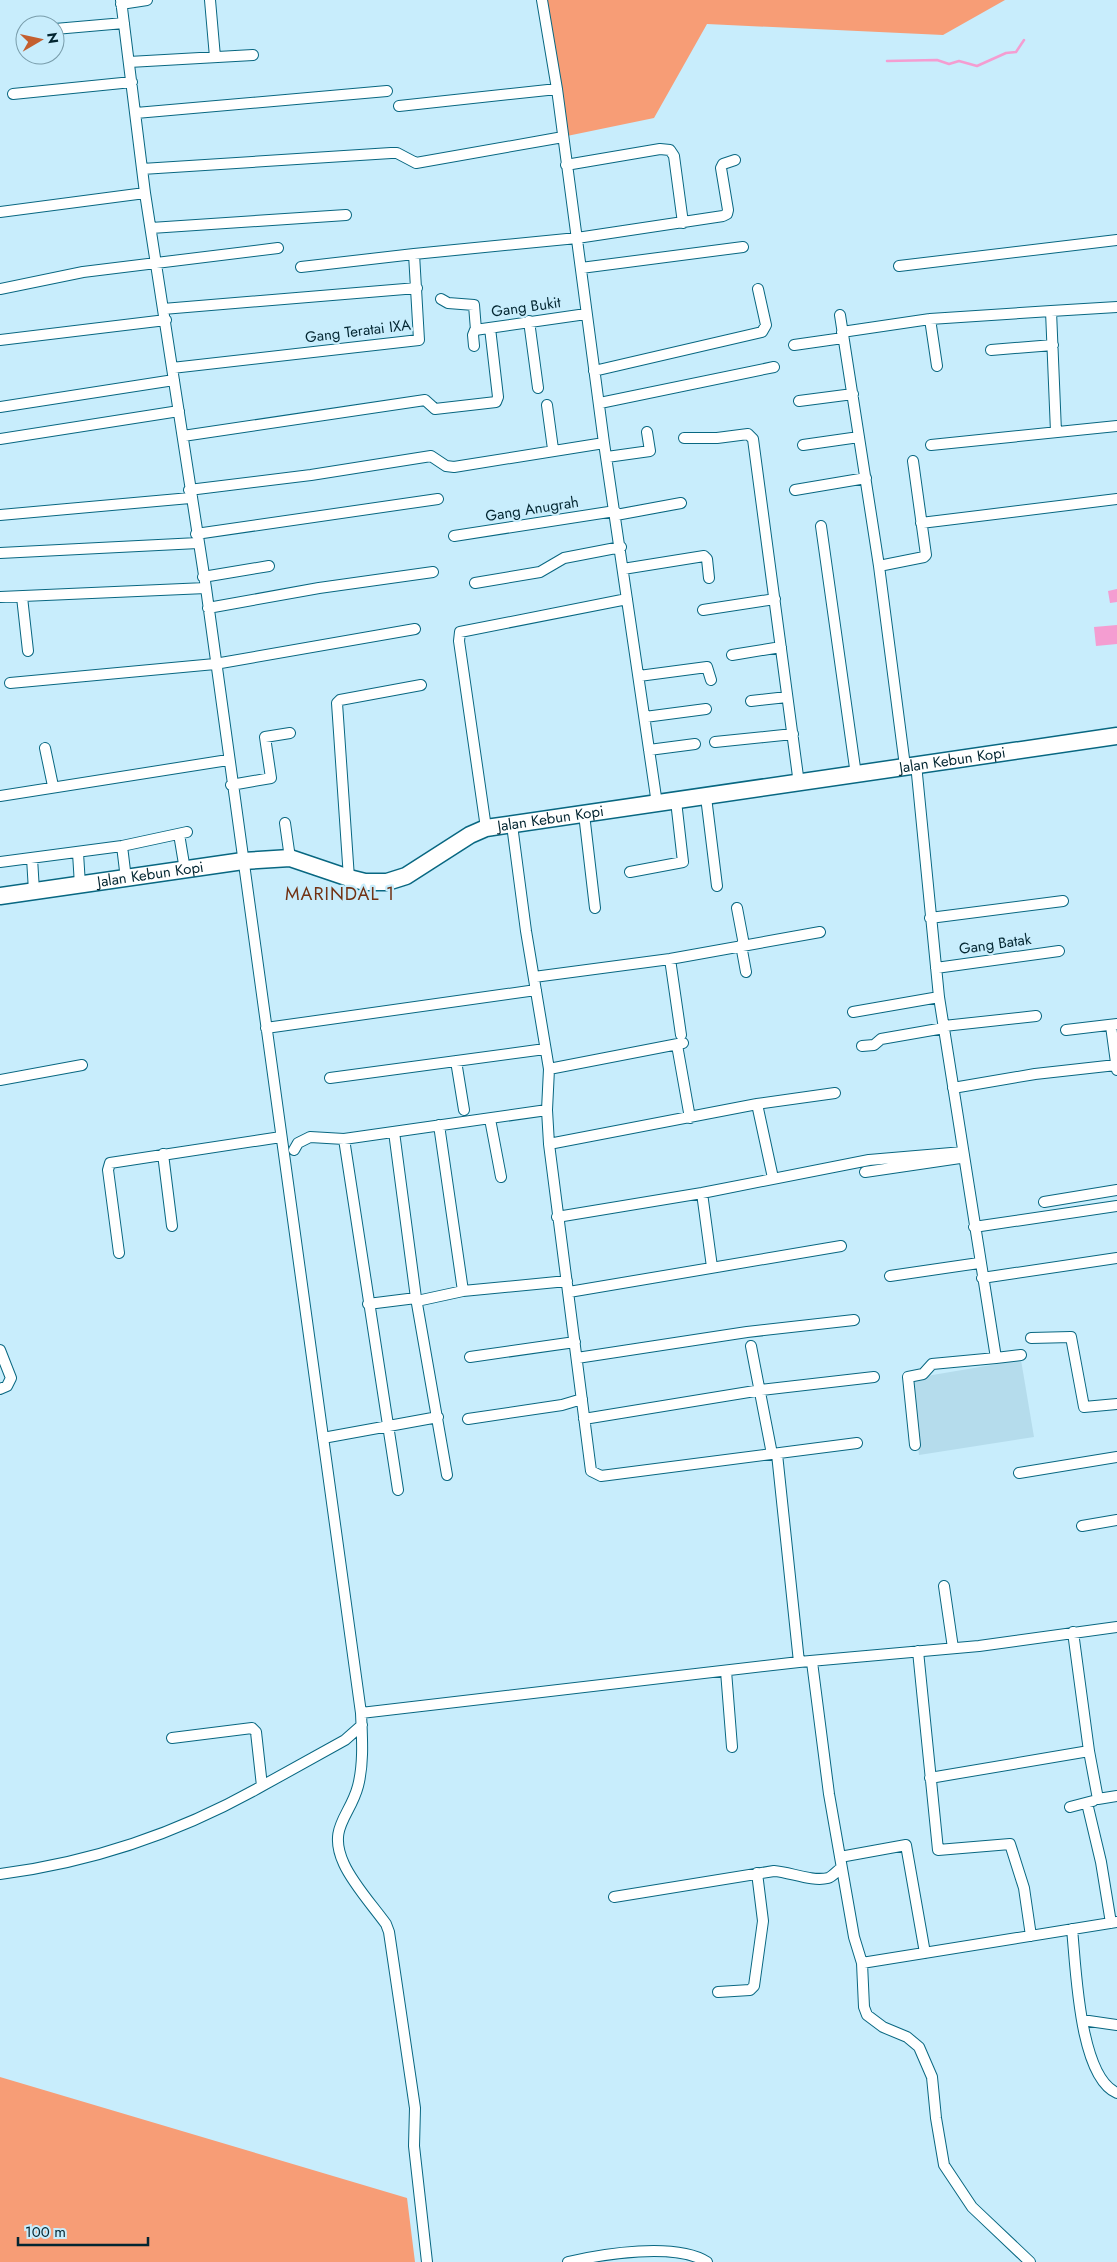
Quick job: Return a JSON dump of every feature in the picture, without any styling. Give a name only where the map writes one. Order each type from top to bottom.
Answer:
[{"type":"main road","name":"Jalan Kebun Kopi","points":[[0,896],[243,861],[290,858],[349,878],[366,882],[387,882],[406,876],[470,835],[486,828],[799,784],[910,765],[1117,736]]},
{"type":"street","points":[[147,0],[121,2],[150,228],[206,588],[231,785],[361,1714],[362,1765],[358,1787],[339,1826],[338,1844],[344,1864],[386,1924],[388,1932],[415,2108],[414,2146],[427,2262]]},
{"type":"street","points":[[210,0],[215,57]]},
{"type":"street","points":[[542,0],[557,89],[586,314],[657,804]]},
{"type":"street","points":[[65,28],[124,23]]},
{"type":"street","points":[[129,62],[253,55]]},
{"type":"street","points":[[13,94],[132,82]]},
{"type":"street","points":[[399,106],[557,89]]},
{"type":"street","points":[[136,113],[387,91]]},
{"type":"street","points":[[142,169],[391,153],[397,153],[416,163],[563,137]]},
{"type":"street","points":[[566,165],[660,149],[670,150],[674,156],[683,223]]},
{"type":"street","points":[[301,267],[577,238],[683,223],[727,214],[721,168],[723,164],[735,160]]},
{"type":"street","points":[[0,212],[145,193]]},
{"type":"street","points":[[150,228],[346,215]]},
{"type":"street","points":[[899,266],[1117,240]]},
{"type":"street","points":[[581,268],[744,247]]},
{"type":"street","points":[[0,289],[84,272],[278,248]]},
{"type":"street","name":"Gang Teratai IXA","points":[[172,368],[419,340],[414,254]]},
{"type":"street","points":[[0,340],[164,314],[417,288]]},
{"type":"street","points":[[594,371],[762,332],[766,325],[758,290]]},
{"type":"street","points":[[441,299],[448,303],[474,305],[477,314],[474,346]]},
{"type":"street","points":[[794,344],[930,319],[1117,307]]},
{"type":"street","points":[[1051,312],[1056,432]]},
{"type":"street","name":"Gang Bukit","points":[[475,331],[528,321],[586,314]]},
{"type":"street","points":[[840,315],[910,765],[939,997],[979,1263],[996,1358]]},
{"type":"street","points":[[930,319],[937,366]]},
{"type":"street","points":[[528,321],[538,388]]},
{"type":"street","points":[[183,436],[425,400],[435,409],[496,402],[498,397],[490,328]]},
{"type":"street","points":[[991,350],[1053,345]]},
{"type":"street","points":[[600,403],[774,367]]},
{"type":"street","points":[[0,407],[174,380]]},
{"type":"street","points":[[799,401],[853,394]]},
{"type":"street","points":[[547,404],[553,449]]},
{"type":"street","points":[[0,439],[179,411]]},
{"type":"street","points":[[931,444],[1117,426]]},
{"type":"street","points":[[607,457],[650,451],[647,432]]},
{"type":"street","points":[[684,438],[717,438],[742,433],[748,434],[753,439],[799,784]]},
{"type":"street","points":[[803,445],[859,437]]},
{"type":"street","points":[[0,515],[190,494],[431,456],[450,468],[553,449],[604,442]]},
{"type":"street","points":[[879,566],[924,557],[926,551],[913,461]]},
{"type":"street","points":[[795,490],[866,478]]},
{"type":"street","points":[[0,553],[197,538],[438,499]]},
{"type":"street","points":[[921,523],[1117,499]]},
{"type":"street","name":"Gang Anugrah","points":[[454,536],[681,504]]},
{"type":"street","points":[[821,526],[856,775]]},
{"type":"street","points":[[475,583],[540,572],[564,558],[621,547]]},
{"type":"street","points":[[623,569],[704,556],[707,559],[709,578]]},
{"type":"street","points":[[203,577],[269,566]]},
{"type":"street","points":[[208,608],[320,588],[434,572]]},
{"type":"street","points":[[0,597],[206,588]]},
{"type":"street","points":[[22,597],[28,651]]},
{"type":"street","points":[[703,610],[774,599]]},
{"type":"street","points":[[486,828],[459,641],[460,632],[627,600]]},
{"type":"street","points":[[10,683],[215,664],[415,629]]},
{"type":"street","points":[[732,655],[781,647]]},
{"type":"street","points":[[639,676],[707,667],[711,680]]},
{"type":"street","points":[[349,878],[337,703],[340,700],[421,686]]},
{"type":"street","points":[[751,702],[787,697]]},
{"type":"street","points":[[645,717],[706,709]]},
{"type":"street","points":[[231,785],[271,778],[265,737],[290,733]]},
{"type":"street","points":[[715,742],[792,734]]},
{"type":"street","points":[[649,750],[695,744]]},
{"type":"street","points":[[45,748],[53,786]]},
{"type":"street","points":[[0,796],[53,786],[228,760]]},
{"type":"street","points":[[706,797],[717,886]]},
{"type":"street","points":[[630,872],[683,862],[676,801]]},
{"type":"street","points":[[584,814],[594,908]]},
{"type":"street","points":[[285,823],[290,858]]},
{"type":"street","points":[[512,825],[549,1069],[547,1110],[549,1144],[591,1471],[601,1476],[857,1443]]},
{"type":"street","points":[[0,862],[78,853],[183,833],[185,870]]},
{"type":"street","points":[[122,846],[126,879]]},
{"type":"street","points":[[78,853],[80,885]]},
{"type":"street","points":[[32,858],[34,891]]},
{"type":"street","points":[[930,918],[1063,901]]},
{"type":"street","points":[[737,908],[746,972]]},
{"type":"street","points":[[534,977],[670,960],[742,945],[820,932]]},
{"type":"street","name":"Gang Batak","points":[[936,968],[1059,951]]},
{"type":"street","points":[[670,960],[690,1118]]},
{"type":"street","points":[[266,1028],[536,990]]},
{"type":"street","points":[[853,1012],[939,997]]},
{"type":"street","points":[[862,1046],[874,1045],[881,1039],[944,1027],[1036,1016]]},
{"type":"street","points":[[953,1088],[1034,1074],[1116,1067],[1114,1025],[1066,1030]]},
{"type":"street","points":[[549,1069],[680,1041]]},
{"type":"street","points":[[330,1078],[546,1049]]},
{"type":"street","points":[[456,1060],[464,1110]]},
{"type":"street","points":[[0,1080],[82,1065]]},
{"type":"street","points":[[549,1144],[758,1104],[835,1093]]},
{"type":"street","points":[[758,1104],[773,1178]]},
{"type":"street","points":[[294,1150],[298,1143],[310,1137],[344,1139],[547,1110]]},
{"type":"street","points":[[490,1119],[501,1177]]},
{"type":"street","points":[[439,1125],[463,1291]]},
{"type":"street","points":[[394,1132],[416,1300],[447,1475]]},
{"type":"street","points":[[119,1252],[109,1164],[162,1154],[281,1137]]},
{"type":"street","points":[[344,1139],[398,1490]]},
{"type":"street","points":[[162,1154],[172,1226]]},
{"type":"street","points":[[865,1172],[963,1155]]},
{"type":"street","points":[[557,1217],[702,1193],[869,1160],[963,1155]]},
{"type":"street","points":[[1044,1202],[1117,1190]]},
{"type":"street","points":[[702,1193],[712,1267]]},
{"type":"street","points":[[974,1227],[1117,1206]]},
{"type":"street","points":[[569,1292],[841,1246]]},
{"type":"street","points":[[982,1278],[1117,1258]]},
{"type":"street","points":[[890,1276],[979,1263]]},
{"type":"street","points":[[368,1304],[416,1300],[463,1291],[567,1281]]},
{"type":"street","points":[[577,1358],[748,1332],[854,1320]]},
{"type":"street","points":[[1031,1338],[1071,1336],[1084,1407],[1117,1404]]},
{"type":"street","points":[[470,1357],[575,1342]]},
{"type":"street","points":[[751,1346],[774,1454],[799,1662]]},
{"type":"street","points":[[0,1350],[11,1378],[7,1386],[0,1388]]},
{"type":"street","points":[[915,1445],[908,1377],[923,1374],[932,1364],[1021,1355]]},
{"type":"street","points":[[584,1419],[761,1390],[874,1377]]},
{"type":"street","points":[[468,1419],[562,1406],[582,1400]]},
{"type":"street","points":[[323,1438],[438,1417]]},
{"type":"street","points":[[1019,1473],[1117,1457]]},
{"type":"street","points":[[1082,1526],[1117,1520]]},
{"type":"street","points":[[944,1586],[953,1648]]},
{"type":"street","points":[[361,1714],[799,1662],[953,1648],[1117,1627]]},
{"type":"street","points":[[1073,1632],[1089,1751],[1098,1799]]},
{"type":"street","points":[[918,1651],[938,1850],[1005,1843],[1012,1846],[1024,1888],[1031,1936]]},
{"type":"street","points":[[812,1662],[841,1868],[857,1952],[862,1963],[864,2007],[867,2015],[883,2027],[907,2037],[919,2047],[932,2077],[936,2118],[944,2165],[972,2208],[1030,2262]]},
{"type":"street","points":[[726,1671],[732,1747]]},
{"type":"street","points":[[0,1874],[68,1864],[152,1838],[213,1812],[262,1786],[344,1740],[362,1725]]},
{"type":"street","points":[[172,1738],[252,1728],[256,1732],[262,1786]]},
{"type":"street","points":[[930,1778],[1089,1751]]},
{"type":"street","points":[[1070,1807],[1117,1796]]},
{"type":"street","points":[[862,1963],[1114,1922],[1087,1803]]},
{"type":"street","points":[[840,1857],[904,1844],[907,1846],[925,1953]]},
{"type":"street","points":[[614,1897],[774,1871],[792,1872],[811,1878],[828,1878],[841,1868]]},
{"type":"street","points":[[718,1992],[740,1992],[750,1990],[754,1986],[764,1920],[757,1873]]},
{"type":"street","points":[[1072,1929],[1082,2020],[1092,2062],[1101,2080],[1110,2090],[1117,2093]]},
{"type":"street","points":[[1082,2020],[1117,2025]]},
{"type":"street","points":[[568,2262],[586,2258],[671,2250],[707,2262]]},
{"type":"shaded area","points":[[545,0],[1005,0],[943,35],[707,24],[654,118],[567,136]]},
{"type":"shaded area","points":[[1117,589],[1117,602],[1110,603],[1108,591]]},
{"type":"shaded area","points":[[1117,625],[1117,644],[1096,646],[1094,627]]},
{"type":"shaded area","points":[[1021,1360],[1034,1437],[919,1455],[909,1379]]},
{"type":"shaded area","points":[[0,2077],[407,2198],[415,2262],[0,2262]]},
{"type":"waterway","points":[[887,61],[937,60],[949,64],[959,61],[977,66],[1006,53],[1016,52],[1024,40]]},
{"type":"district","name":"MARINDAL 1","points":[[340,894]]}]
